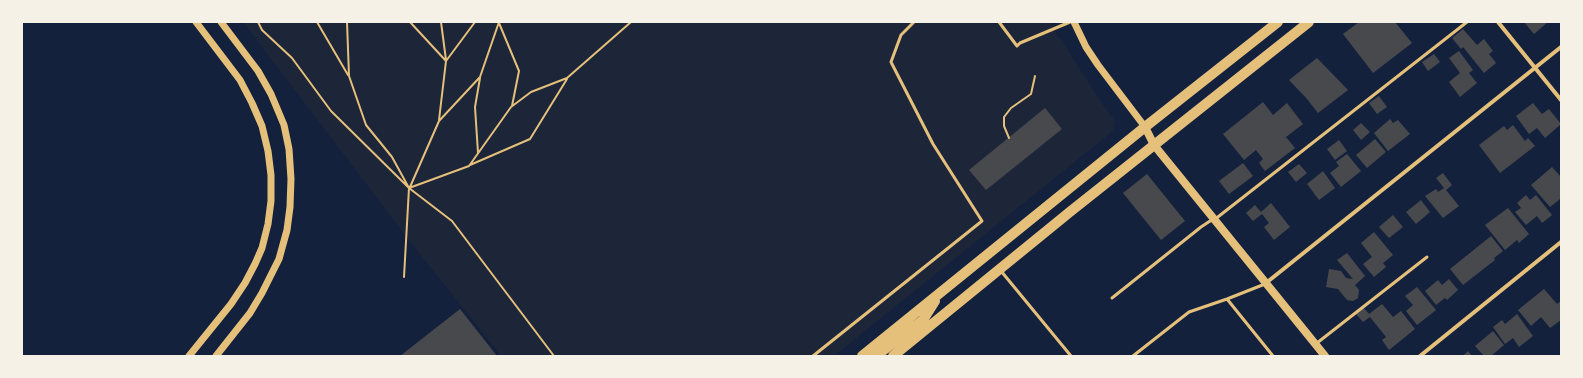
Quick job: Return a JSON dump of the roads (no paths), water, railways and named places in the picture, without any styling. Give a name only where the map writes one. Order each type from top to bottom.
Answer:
[{"type":"main road","points":[[862,356],[1145,127],[1278,22]]},
{"type":"main road","points":[[893,356],[1309,22]]},
{"type":"main road","points":[[1145,127],[1154,145],[1325,356]]},
{"type":"main road","points":[[876,356],[923,320],[939,294]]},
{"type":"street","points":[[189,356],[231,304],[245,283],[255,264],[265,236],[271,201],[271,175],[268,151],[262,126],[252,103],[228,64],[196,22]]},
{"type":"street","points":[[216,356],[250,313],[262,293],[278,259],[287,230],[291,179],[284,126],[271,94],[258,71],[221,22]]},
{"type":"street","points":[[1074,22],[1086,47],[1098,65],[1145,127]]},
{"type":"street","points":[[1498,22],[1561,100]]},
{"type":"street","points":[[1266,283],[1561,47]]},
{"type":"street","points":[[1420,356],[1561,242]]},
{"type":"lane","points":[[813,356],[982,221],[933,144],[891,62],[901,35],[914,22]]},
{"type":"lane","points":[[999,22],[1017,46],[1070,22]]},
{"type":"lane","points":[[1112,298],[1205,224],[1214,220],[1467,22]]},
{"type":"lane","points":[[1315,344],[1427,257]]},
{"type":"lane","points":[[1001,270],[1071,356]]},
{"type":"lane","points":[[1133,356],[1189,312],[1227,299],[1266,283]]},
{"type":"lane","points":[[1227,299],[1273,356]]}]
